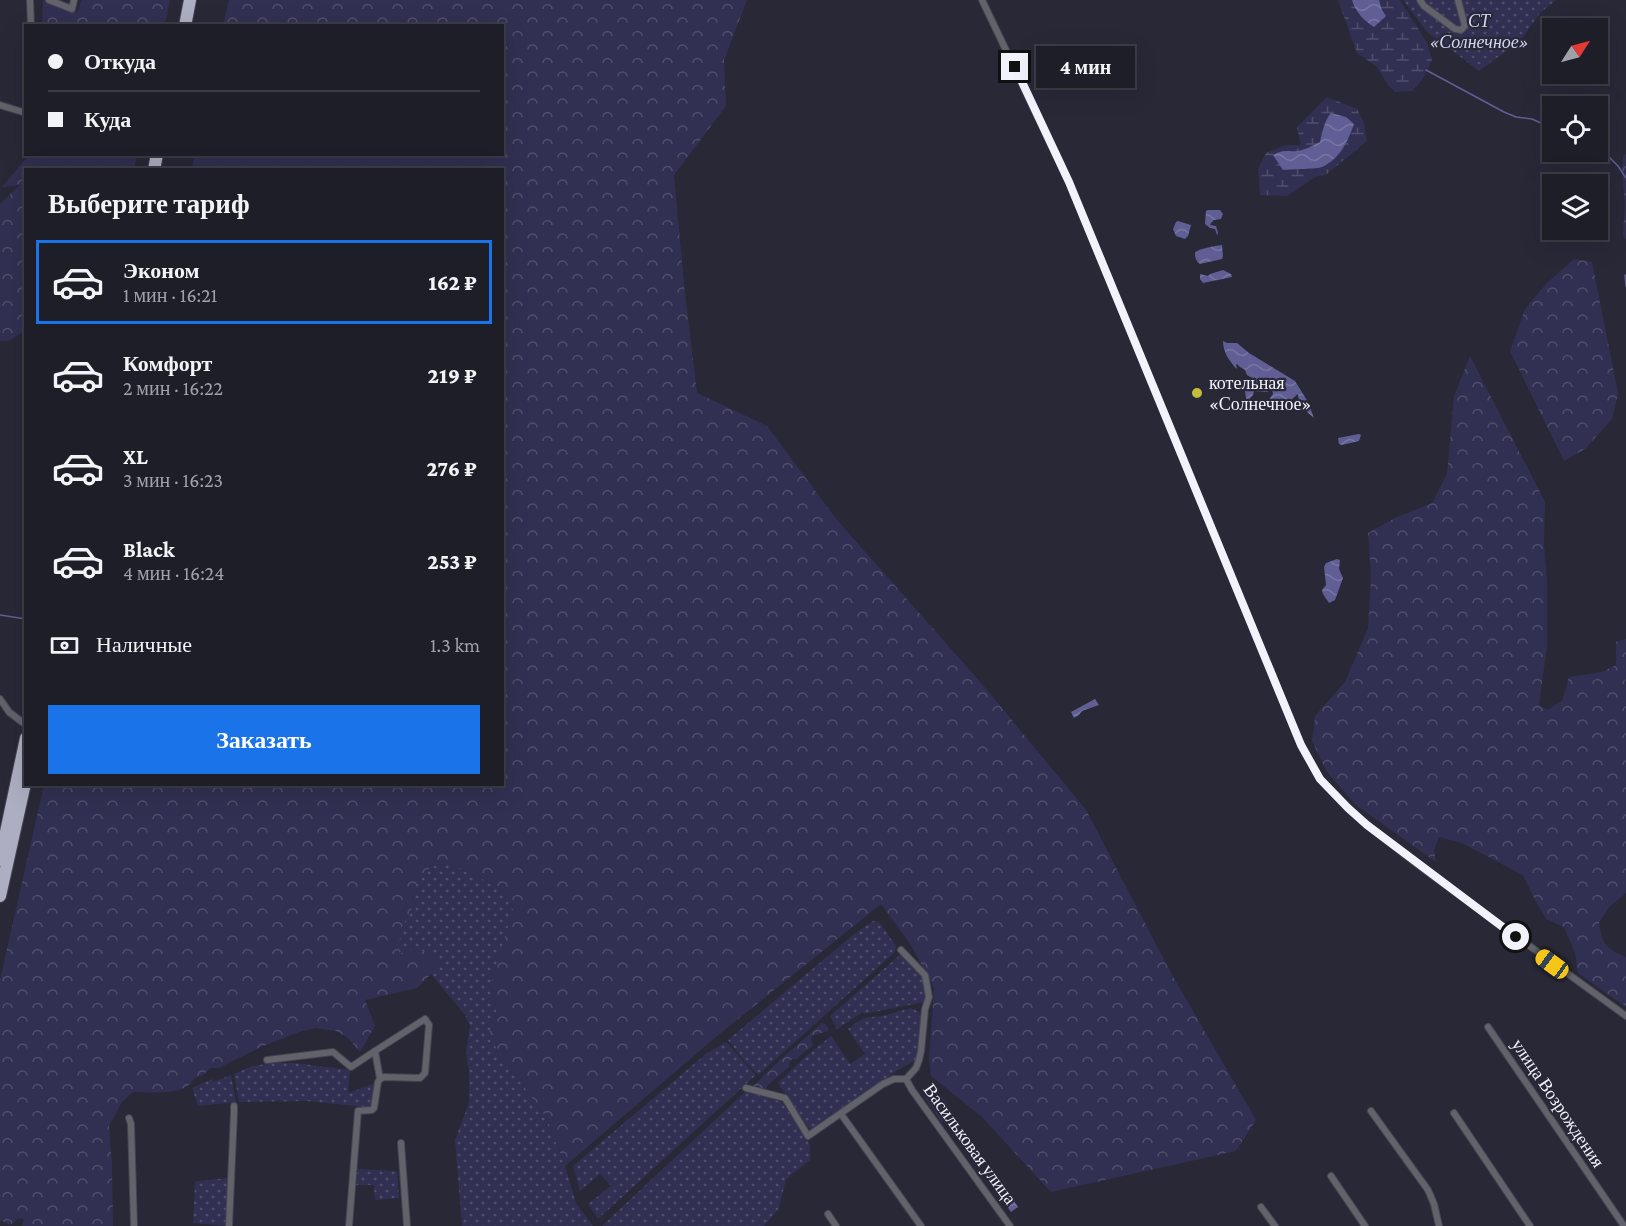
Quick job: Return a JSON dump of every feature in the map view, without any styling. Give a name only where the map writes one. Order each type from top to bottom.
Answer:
[{"type":"highway","points":[[178,24],[184,0]]},
{"type":"highway","points":[[185,24],[190,0]]},
{"type":"highway","points":[[0,860],[24,747]]},
{"type":"highway","points":[[0,896],[24,786]]},
{"type":"street","points":[[30,0],[31,24]]},
{"type":"street","points":[[49,0],[72,9],[74,0]]},
{"type":"street","points":[[982,0],[1069,182],[1301,745],[1320,779],[1367,825],[1434,877],[1626,1016]]},
{"type":"street","points":[[1420,0],[1424,6],[1455,30],[1461,30],[1464,26],[1458,0]]},
{"type":"street","points":[[0,105],[24,112]]},
{"type":"street","points":[[0,699],[9,712],[24,723]]},
{"type":"street","points":[[746,1088],[785,1098],[808,1136],[888,1081],[906,1079],[916,1068],[919,1060],[925,1009],[929,997],[925,975],[901,950]]},
{"type":"street","points":[[267,1060],[333,1052],[351,1067],[425,1019],[429,1025],[423,1076],[380,1079]]},
{"type":"street","name":"улица Возрождения","points":[[1488,1027],[1624,1226]]},
{"type":"street","points":[[349,1226],[358,1111],[374,1108],[380,1079],[375,1051]]},
{"type":"street","name":"Васильковая улица","points":[[906,1079],[1010,1226]]},
{"type":"street","points":[[229,1226],[234,1106]]},
{"type":"street","points":[[1371,1111],[1428,1190],[1439,1226]]},
{"type":"street","points":[[841,1113],[921,1226]]},
{"type":"street","points":[[1454,1113],[1530,1226]]},
{"type":"street","points":[[129,1118],[134,1226]]},
{"type":"street","points":[[401,1143],[407,1226]]},
{"type":"street","points":[[1330,1176],[1365,1226]]},
{"type":"street","points":[[1261,1207],[1275,1226]]},
{"type":"street","points":[[828,1214],[836,1226]]},
{"type":"green space","points":[[43,0],[77,12],[82,0],[170,0],[165,24],[42,24]]},
{"type":"green space","points":[[229,0],[747,0],[724,60],[726,106],[674,175],[697,393],[767,426],[837,520],[982,684],[1086,810],[1171,973],[1256,1120],[1236,1151],[1051,1192],[982,1117],[931,1076],[929,1058],[934,988],[911,945],[881,904],[717,1036],[565,1166],[547,1119],[488,1036],[497,1010],[490,986],[513,910],[500,887],[449,864],[431,866],[415,886],[412,908],[400,931],[399,954],[410,950],[420,950],[437,962],[431,974],[417,988],[365,1000],[375,1026],[360,1052],[348,1038],[336,1031],[316,1028],[263,1046],[218,1068],[210,1068],[203,1075],[194,1078],[190,1084],[176,1091],[133,1092],[122,1102],[109,1126],[113,1226],[22,1226],[24,1219],[19,1218],[10,1225],[0,1220],[0,980],[44,786],[504,786],[504,168],[192,168],[195,156],[504,156],[504,24],[223,24]]},
{"type":"green space","points":[[1338,0],[1400,0],[1427,43],[1432,60],[1422,80],[1412,91],[1395,92],[1377,67],[1357,53]]},
{"type":"green space","name":"СТ «Солнечное»","points":[[1403,0],[1556,0],[1540,13],[1520,41],[1479,71],[1427,32]]},
{"type":"green space","points":[[1327,97],[1357,109],[1364,123],[1367,141],[1327,174],[1315,177],[1287,196],[1260,195],[1258,169],[1266,153],[1286,145],[1301,145],[1297,127]]},
{"type":"green space","points":[[1626,154],[1626,239],[1623,236],[1625,204],[1622,172],[1623,156]]},
{"type":"green space","points":[[28,156],[137,156],[134,168],[24,168],[24,332],[12,339],[0,341],[0,204],[20,185],[2,187]]},
{"type":"green space","points":[[1574,259],[1592,262],[1618,393],[1612,419],[1585,449],[1564,461],[1510,351],[1525,309],[1546,284]]},
{"type":"green space","points":[[1470,356],[1545,502],[1547,646],[1539,705],[1547,710],[1562,701],[1569,677],[1602,672],[1616,665],[1616,642],[1626,639],[1626,893],[1609,907],[1599,923],[1606,945],[1626,957],[1626,1007],[1578,973],[1575,953],[1564,927],[1546,919],[1523,875],[1462,843],[1439,837],[1434,850],[1436,862],[1356,805],[1327,772],[1312,741],[1315,716],[1345,682],[1368,628],[1371,576],[1368,533],[1397,517],[1432,503],[1447,474],[1454,396]]},
{"type":"green space","points":[[449,864],[500,887],[514,911],[490,986],[497,1010],[488,1036],[547,1119],[576,1203],[593,1226],[462,1226],[455,1140],[469,1103],[466,1051],[470,1026],[465,1015],[431,974],[437,962],[398,955],[400,931],[412,908],[415,886],[431,866]]},
{"type":"green space","points":[[873,921],[879,922],[896,946],[895,952],[758,1075],[728,1040],[854,934]]},
{"type":"green space","points":[[901,954],[917,969],[924,980],[926,994],[924,1002],[864,1014],[863,1012],[837,1029],[830,1016]]},
{"type":"green space","points":[[911,1008],[919,1012],[921,1019],[917,1060],[898,1070],[810,1130],[778,1083],[831,1036],[850,1064],[865,1054],[848,1029],[863,1018],[882,1016]]},
{"type":"green space","points":[[822,1023],[826,1024],[829,1031],[814,1035],[811,1038],[813,1046],[797,1059],[792,1059],[789,1067],[764,1091],[752,1087],[780,1060]]},
{"type":"green space","points":[[726,1042],[756,1075],[598,1219],[588,1204],[611,1186],[600,1174],[580,1191],[573,1166],[707,1053]]},
{"type":"green space","points":[[295,1063],[350,1070],[348,1093],[375,1083],[371,1107],[360,1108],[307,1101],[239,1102],[234,1074],[252,1066]]},
{"type":"green space","points":[[231,1075],[236,1102],[198,1106],[192,1088],[212,1079],[213,1082]]},
{"type":"green space","points":[[937,1090],[954,1114],[942,1123],[925,1098]]},
{"type":"green space","points":[[746,1091],[782,1102],[810,1145],[810,1160],[786,1179],[779,1208],[764,1226],[602,1226]]},
{"type":"green space","points":[[358,1169],[397,1171],[399,1198],[375,1200],[374,1185],[356,1185]]},
{"type":"green space","points":[[229,1178],[227,1226],[193,1223],[195,1182]]},
{"type":"water","points":[[1352,0],[1379,0],[1386,16],[1374,27],[1360,15]]},
{"type":"water","points":[[1331,113],[1346,117],[1354,124],[1346,143],[1334,159],[1322,167],[1283,170],[1273,155],[1283,151],[1303,150],[1320,142],[1325,123]]},
{"type":"water","points":[[1208,210],[1220,210],[1223,214],[1221,219],[1214,220],[1210,225],[1216,226],[1217,235],[1215,229],[1205,224]]},
{"type":"water","points":[[1178,221],[1191,225],[1185,239],[1176,236],[1173,229]]},
{"type":"water","points":[[1222,245],[1222,259],[1200,264],[1197,260],[1195,252]]},
{"type":"water","points":[[1223,270],[1232,277],[1203,283],[1200,279],[1200,274],[1208,276]]},
{"type":"water","points":[[1223,341],[1237,343],[1295,381],[1308,402],[1314,418],[1308,413],[1302,401],[1299,403],[1298,394],[1287,406],[1274,401],[1273,408],[1270,407],[1272,389],[1267,392],[1254,391],[1237,413],[1246,399],[1245,391],[1254,384],[1254,379],[1237,364],[1237,369],[1231,363],[1225,353]]},
{"type":"water","points":[[1361,435],[1359,441],[1339,444],[1338,438]]},
{"type":"water","points":[[1340,560],[1339,569],[1343,578],[1335,600],[1329,603],[1322,590],[1326,585],[1324,567],[1326,563]]},
{"type":"water","points":[[1095,699],[1099,705],[1082,711],[1074,718],[1071,712]]},
{"type":"water","points":[[1007,1190],[1018,1207],[1011,1212],[999,1195]]},
{"type":"waterway","points":[[1426,70],[1504,112],[1542,124]]},
{"type":"waterway","points":[[1608,156],[1626,178]]},
{"type":"waterway","points":[[1626,276],[1626,286]]},
{"type":"waterway","points":[[0,615],[24,619]]},
{"type":"place","name":"котельная «Солнечное»","points":[[1197,393]]},
{"type":"route","points":[[1015,67],[1069,182],[1301,745],[1320,779],[1367,825],[1516,937]]}]
